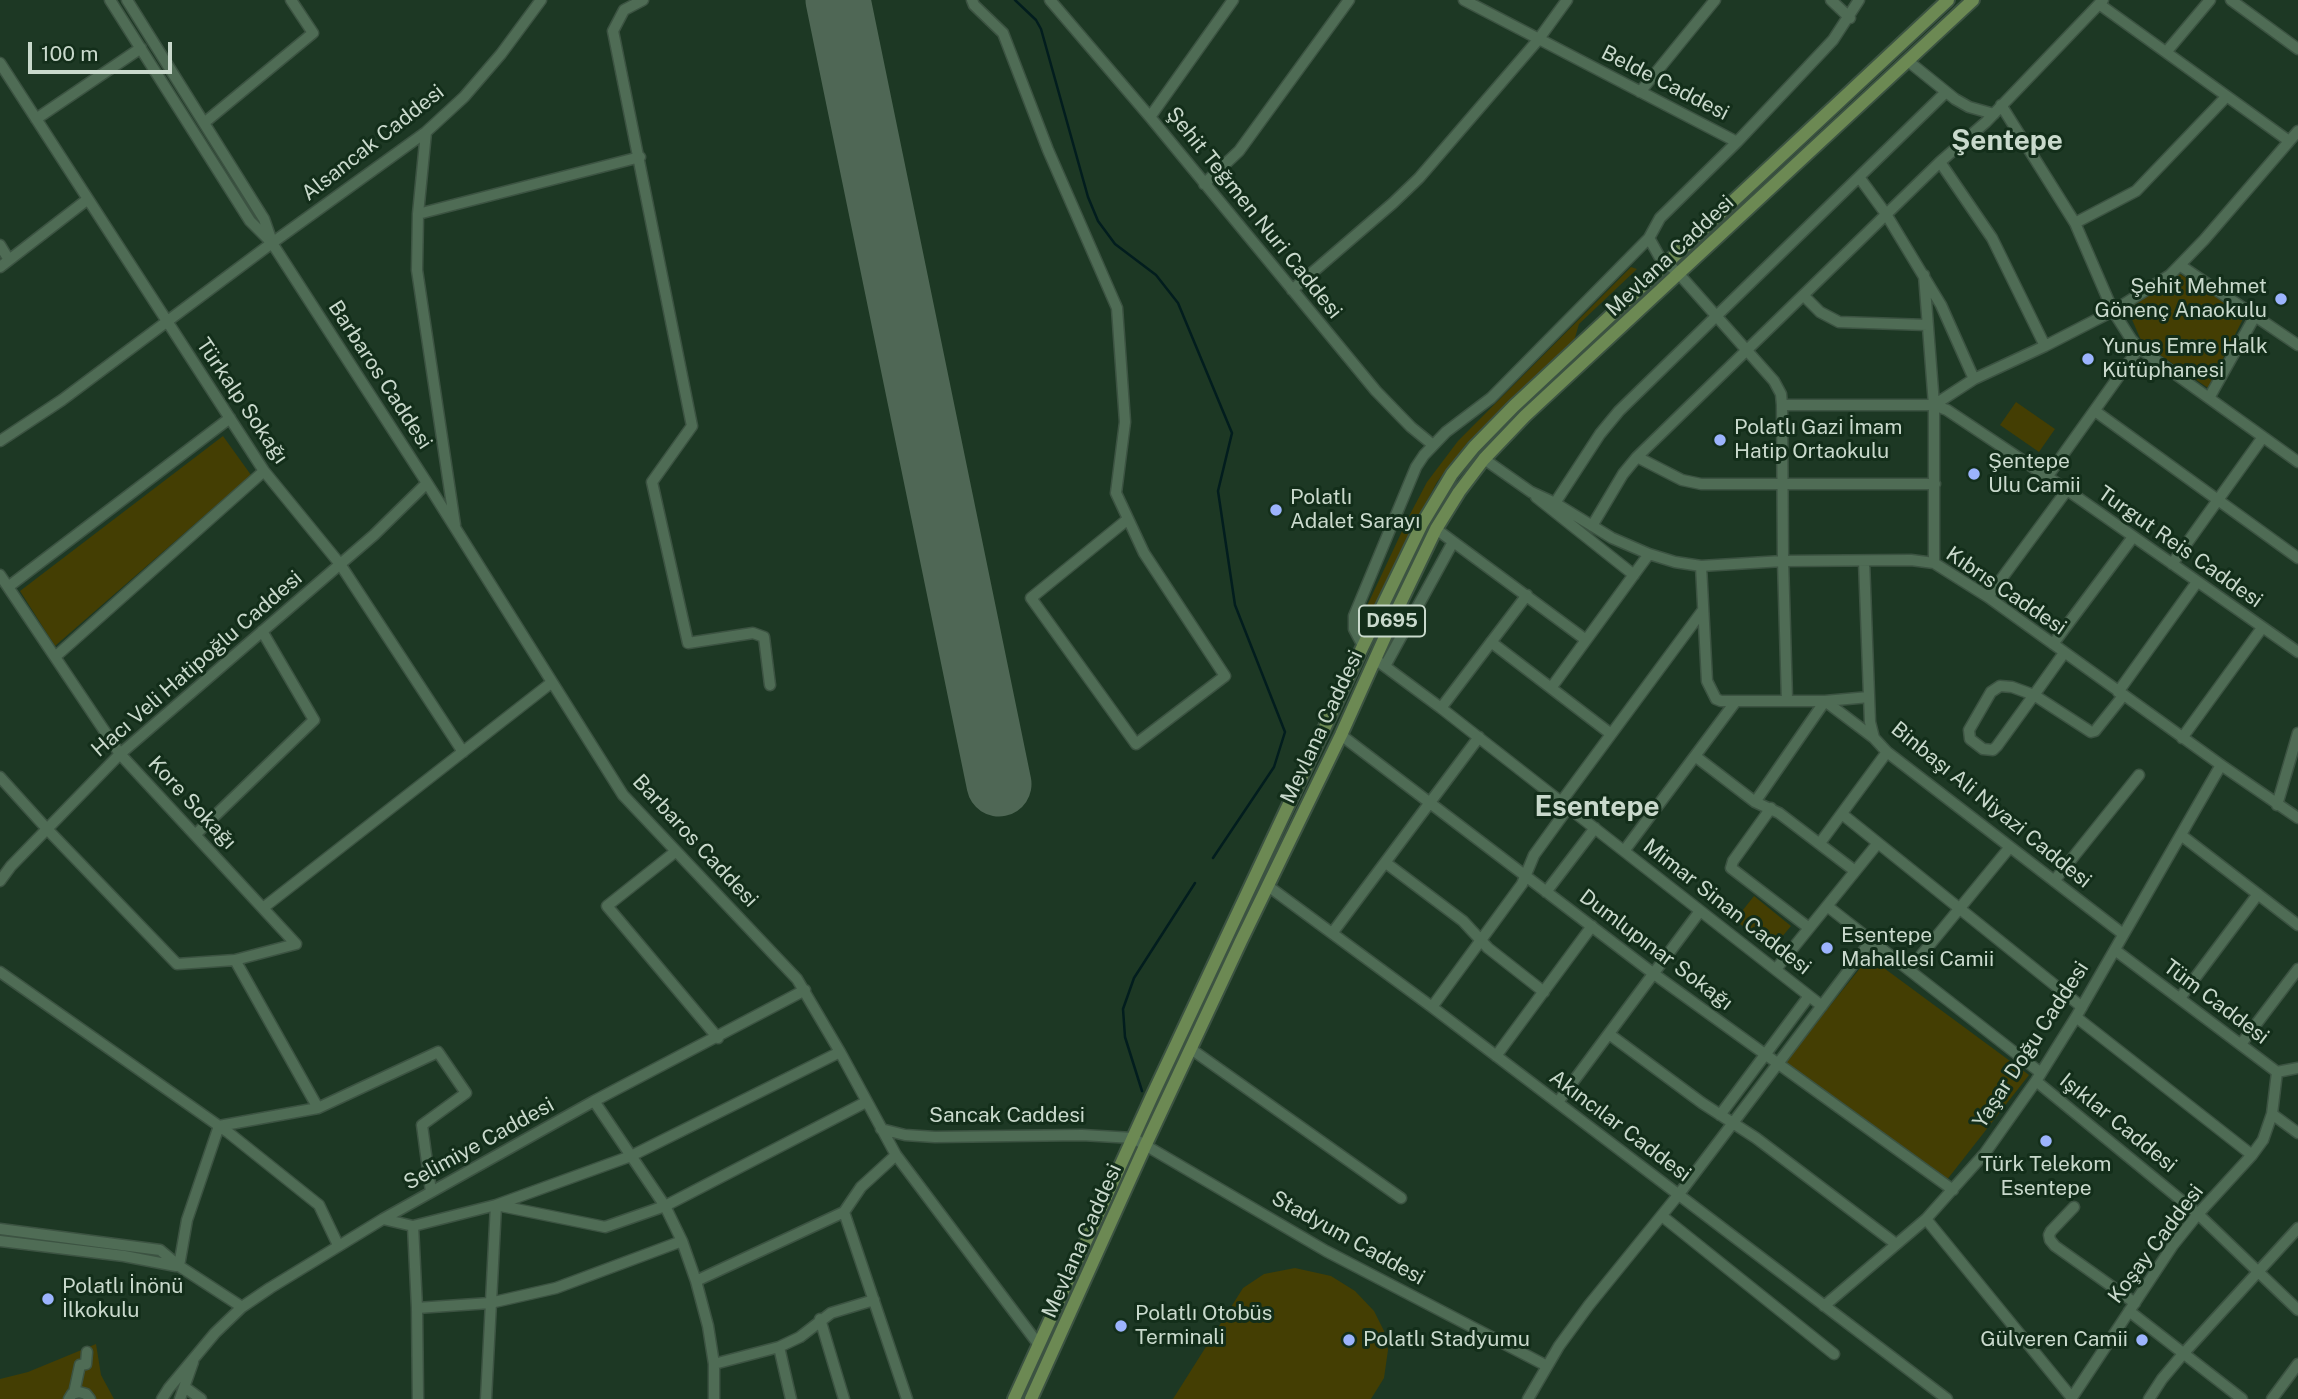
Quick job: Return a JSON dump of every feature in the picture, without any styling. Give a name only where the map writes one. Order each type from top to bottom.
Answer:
[{"type":"main road","name":"Mevlana Caddesi","points":[[1014,1399],[1133,1138],[1430,509],[1463,460],[1514,406],[1948,0]]},
{"type":"main road","name":"Mevlana Caddesi","points":[[1031,1399],[1146,1144],[1268,886],[1341,735],[1380,663],[1436,529],[1459,492],[1484,459],[1525,416],[1973,0]]},
{"type":"street","name":"Barbaros Caddesi","points":[[110,0],[250,221],[272,243],[427,483],[623,795],[805,990],[896,1155],[1039,1345]]},
{"type":"street","name":"Barbaros Caddesi","points":[[127,0],[264,219],[272,243]]},
{"type":"street","points":[[204,123],[313,33],[291,0]]},
{"type":"street","name":"Alsancak Caddesi","points":[[0,441],[62,400],[426,132],[464,97],[509,44],[541,0]]},
{"type":"street","points":[[643,0],[624,10],[613,31],[692,426],[657,475]]},
{"type":"street","points":[[972,0],[1003,33],[1048,150],[1117,308],[1125,422],[1116,493],[1128,519],[1144,554],[1225,676],[1136,744],[1031,598],[1128,519]]},
{"type":"street","name":"Şehit Teğmen Nuri Caddesi","points":[[1050,0],[1376,391],[1433,444]]},
{"type":"street","points":[[1150,117],[1233,0]]},
{"type":"street","points":[[1204,184],[1239,151],[1349,0]]},
{"type":"street","name":"Belde Caddesi","points":[[1464,0],[1737,142],[1833,40],[1850,18],[1859,0]]},
{"type":"street","points":[[1292,290],[1393,204],[1419,178],[1538,40],[1567,0]]},
{"type":"street","points":[[1640,92],[1715,0]]},
{"type":"street","points":[[1832,0],[1850,18]]},
{"type":"street","points":[[2167,51],[2210,0]]},
{"type":"street","points":[[2231,0],[2298,48]]},
{"type":"street","points":[[1592,526],[1623,474],[1637,457],[1997,109],[2101,2],[2289,141]]},
{"type":"street","points":[[36,118],[141,48]]},
{"type":"street","points":[[1908,61],[1945,93],[1969,107],[1997,109]]},
{"type":"street","name":"Türkalp Sokağı","points":[[0,63],[264,471],[340,564],[463,752]]},
{"type":"street","points":[[1555,503],[1610,422],[1945,93]]},
{"type":"street","points":[[2075,223],[2136,191],[2226,97]]},
{"type":"street","points":[[1997,109],[2075,223],[2113,311],[2123,329],[2139,348],[2298,462]]},
{"type":"street","points":[[1934,405],[1974,379],[2113,311],[2181,265],[2298,131]]},
{"type":"street","points":[[426,132],[418,214],[417,270],[457,532]]},
{"type":"street","points":[[1363,646],[1354,629],[1354,616],[1416,467],[1433,444],[1491,398],[1649,238],[1660,218],[1737,142]]},
{"type":"street","points":[[418,214],[640,157]]},
{"type":"street","points":[[1940,162],[1992,238],[2045,346]]},
{"type":"street","points":[[1859,177],[1924,275],[1941,305],[1974,379]]},
{"type":"street","points":[[0,267],[88,199]]},
{"type":"street","points":[[1649,238],[1654,249],[1774,380],[1781,394],[1787,700]]},
{"type":"street","points":[[0,245],[9,260]]},
{"type":"street","points":[[2181,265],[2297,343]]},
{"type":"street","points":[[1924,275],[1934,405],[1934,563]]},
{"type":"street","points":[[1804,296],[1820,312],[1839,322],[1927,325]]},
{"type":"street","points":[[2209,398],[2255,316]]},
{"type":"street","points":[[2048,477],[2139,348]]},
{"type":"street","name":"Turgut Reis Caddesi","points":[[1782,405],[1934,405],[1962,418],[2298,652]]},
{"type":"street","points":[[2095,411],[2298,558]]},
{"type":"street","points":[[8,587],[230,418]]},
{"type":"street","points":[[692,426],[652,482],[688,643],[753,633],[764,637],[770,685]]},
{"type":"street","points":[[2172,564],[2263,437]]},
{"type":"street","points":[[1637,457],[1693,483],[1935,484]]},
{"type":"street","name":"Kıbrıs Caddesi","points":[[1484,459],[1531,492],[1634,575]]},
{"type":"street","points":[[55,657],[264,471]]},
{"type":"street","name":"Hacı Veli Hatipoğlu Caddesi","points":[[0,881],[120,754],[340,564],[427,483]]},
{"type":"street","points":[[1987,597],[2067,490]]},
{"type":"street","name":"Kıbrıs Caddesi","points":[[1531,492],[1649,554],[1675,562],[1701,566],[1783,561],[1912,560],[1934,563],[1987,597],[2298,818]]},
{"type":"street","points":[[1436,529],[1586,640]]},
{"type":"street","points":[[2053,644],[2133,537]]},
{"type":"street","points":[[1380,663],[1453,542]]},
{"type":"street","points":[[1550,688],[1649,554]]},
{"type":"street","name":"Binbaşı Ali Niyazi Caddesi","points":[[1864,561],[1870,722],[1874,738],[1887,752],[2123,934]]},
{"type":"street","points":[[1701,566],[1707,681],[1712,695],[1721,701],[1825,701],[1869,696]]},
{"type":"street","name":"Kore Sokağı","points":[[0,575],[120,754],[296,944],[235,960]]},
{"type":"street","points":[[2064,653],[2034,695],[1993,750],[1983,749],[1970,739],[1969,730],[1995,689],[2005,686],[2034,695],[2091,732],[2095,731],[2197,582]]},
{"type":"street","points":[[1441,708],[1527,595]]},
{"type":"street","points":[[1432,1007],[1526,877],[1534,855],[1611,734],[1703,610]]},
{"type":"street","points":[[2182,738],[2262,628]]},
{"type":"street","points":[[195,835],[314,720],[262,631]]},
{"type":"street","points":[[1491,642],[1611,734]]},
{"type":"street","name":"Mimar Sinan Caddesi","points":[[1380,663],[1479,737],[1822,1006]]},
{"type":"street","points":[[263,908],[551,683]]},
{"type":"street","points":[[1624,851],[1736,701]]},
{"type":"street","points":[[1825,701],[1874,738]]},
{"type":"street","points":[[1755,802],[1825,701]]},
{"type":"street","points":[[2277,805],[2298,733]]},
{"type":"street","name":"Dumlupınar Sokağı","points":[[1341,735],[1654,974],[1954,1190]]},
{"type":"street","points":[[1333,932],[1479,737]]},
{"type":"street","points":[[1820,843],[1887,752]]},
{"type":"street","points":[[1695,756],[1755,802],[1771,808],[1855,871]]},
{"type":"street","name":"Yaşar Doğu Caddesi","points":[[1824,1306],[1926,1219],[1985,1153],[2039,1077],[2076,1017],[2221,765]]},
{"type":"street","points":[[2054,881],[2139,775]]},
{"type":"street","points":[[0,777],[177,964],[235,960],[318,1108]]},
{"type":"street","points":[[1771,808],[1731,867],[1809,928]]},
{"type":"street","points":[[1842,814],[2082,1007]]},
{"type":"street","points":[[1546,892],[1595,828]]},
{"type":"street","points":[[2181,835],[2298,925]]},
{"type":"street","points":[[1776,969],[1878,843]]},
{"type":"street","points":[[1909,971],[2010,847]]},
{"type":"street","points":[[676,852],[607,906],[718,1038]]},
{"type":"street","points":[[1385,863],[1463,921],[1544,992]]},
{"type":"street","name":"Akıncılar Caddesi","points":[[1268,886],[1333,932],[1947,1399]]},
{"type":"street","points":[[2180,998],[2258,894]]},
{"type":"street","name":"Işıklar Caddesi","points":[[1827,906],[2039,1077],[2198,1214],[2298,1310]]},
{"type":"street","points":[[1558,1102],[1700,911]]},
{"type":"street","points":[[1496,1056],[1592,926]]},
{"type":"street","points":[[1528,1399],[1589,1305],[1662,1216],[1871,941]]},
{"type":"street","name":"Tüm Caddesi","points":[[2115,950],[2277,1072],[2298,1068]]},
{"type":"street","points":[[2241,1044],[2298,969]]},
{"type":"street","points":[[0,972],[219,1126],[319,1205],[338,1245]]},
{"type":"street","name":"Selimiye Caddesi","points":[[162,1399],[215,1333],[242,1307],[338,1245],[594,1101],[805,990]]},
{"type":"street","points":[[1720,1115],[1809,996]]},
{"type":"street","points":[[2076,1017],[2252,1155]]},
{"type":"street","points":[[1609,1034],[1702,1103],[1734,1123],[1895,1244]]},
{"type":"street","points":[[1191,1049],[1401,1198]]},
{"type":"street","points":[[219,1126],[318,1108],[438,1052],[466,1093],[422,1125],[431,1192]]},
{"type":"street","points":[[383,1219],[413,1226],[496,1205],[631,1156],[840,1052]]},
{"type":"street","name":"Koşay Caddesi","points":[[2072,1398],[2173,1245],[2263,1140],[2272,1114],[2277,1072]]},
{"type":"street","points":[[594,1101],[665,1206],[682,1241],[696,1281],[714,1364],[714,1399]]},
{"type":"street","points":[[496,1205],[605,1227],[665,1206],[866,1102]]},
{"type":"street","points":[[2272,1114],[2298,1133]]},
{"type":"street","points":[[179,1266],[187,1220],[219,1126]]},
{"type":"street","name":"Sancak Caddesi","points":[[881,1129],[905,1135],[935,1137],[1082,1135],[1133,1138]]},
{"type":"street","name":"Stadyum Caddesi","points":[[1133,1138],[1326,1251],[1547,1366]]},
{"type":"street","points":[[696,1281],[844,1212],[861,1187],[896,1155]]},
{"type":"street","points":[[486,1399],[496,1205]]},
{"type":"street","points":[[2074,1207],[2051,1231],[2049,1236],[2054,1246],[2132,1307],[2183,1354],[2242,1399]]},
{"type":"street","points":[[844,1212],[907,1399]]},
{"type":"street","points":[[1662,1216],[1834,1354]]},
{"type":"street","points":[[1926,1219],[2072,1398]]},
{"type":"street","points":[[413,1226],[418,1399]]},
{"type":"street","points":[[2149,1399],[2162,1378],[2298,1228]]},
{"type":"street","points":[[0,1229],[160,1251],[242,1307]]},
{"type":"street","points":[[0,1241],[124,1256],[179,1266]]},
{"type":"street","points":[[417,1307],[490,1303],[556,1288],[682,1241]]},
{"type":"street","points":[[714,1364],[779,1348],[800,1337],[820,1319],[842,1309],[874,1300]]},
{"type":"street","points":[[820,1319],[844,1399]]},
{"type":"street","points":[[779,1348],[790,1399]]},
{"type":"street","points":[[71,1396],[80,1365],[86,1364],[87,1352]]},
{"type":"street","name":"Selimiye Caddesi","points":[[180,1399],[186,1388],[193,1361]]},
{"type":"street","points":[[2272,1399],[2298,1364]]},
{"type":"street","points":[[186,1388],[201,1399]]},
{"type":"street","points":[[71,1396],[83,1392],[93,1399]]},
{"type":"shaded area","points":[[1631,267],[1637,269],[1579,324],[1574,341],[1467,443],[1437,482],[1414,525],[1406,522],[1427,482],[1458,441]]},
{"type":"shaded area","points":[[2180,274],[2241,313],[2243,319],[2208,388],[2147,346],[2140,338],[2127,308]]},
{"type":"shaded area","points":[[2016,402],[2055,429],[2039,452],[2000,425]]},
{"type":"shaded area","points":[[223,436],[251,475],[55,646],[20,591]]},
{"type":"shaded area","points":[[1404,527],[1411,531],[1363,632],[1361,623],[1365,610]]},
{"type":"shaded area","points":[[1754,896],[1791,926],[1772,949],[1735,920]]},
{"type":"shaded area","points":[[1869,957],[2029,1075],[1946,1181],[1785,1062]]},
{"type":"shaded area","name":"Polatlı Stadyumu","points":[[1295,1268],[1331,1276],[1355,1291],[1374,1311],[1384,1331],[1388,1350],[1384,1378],[1371,1399],[1173,1399],[1243,1288],[1264,1274]]},
{"type":"shaded area","points":[[96,1344],[101,1375],[114,1399],[0,1399],[0,1379],[28,1372]]},
{"type":"waterway","points":[[1015,0],[1036,20],[1041,29],[1088,197],[1098,221],[1115,244],[1156,275],[1178,303],[1232,433],[1218,491],[1235,605],[1285,732],[1274,767],[1213,858]]},
{"type":"waterway","points":[[1142,1091],[1125,1037],[1123,1009],[1134,978],[1195,883]]},
{"type":"runway","points":[[838,0],[999,784]]},
{"type":"place","name":"Şehit Mehmet Gönenç Anaokulu","points":[[2281,299]]},
{"type":"place","name":"Yunus Emre Halk Kütüphanesi","points":[[2088,359]]},
{"type":"place","name":"Polatlı Gazi İmam Hatip Ortaokulu","points":[[1720,440]]},
{"type":"place","name":"Şentepe Ulu Camii","points":[[1974,474]]},
{"type":"place","name":"Polatlı Adalet Sarayı","points":[[1276,510]]},
{"type":"place","name":"Esentepe Mahallesi Camii","points":[[1827,948]]},
{"type":"place","name":"Türk Telekom Esentepe","points":[[2046,1141]]},
{"type":"place","name":"Polatlı İnönü İlkokulu","points":[[48,1299]]},
{"type":"place","name":"Polatlı Otobüs Terminali","points":[[1121,1326]]},
{"type":"place","name":"Polatlı Stadyumu","points":[[1349,1340]]},
{"type":"place","name":"Gülveren Camii","points":[[2142,1340]]},
{"type":"district","name":"Şentepe","points":[[2007,141]]},
{"type":"district","name":"Esentepe","points":[[1597,807]]}]
